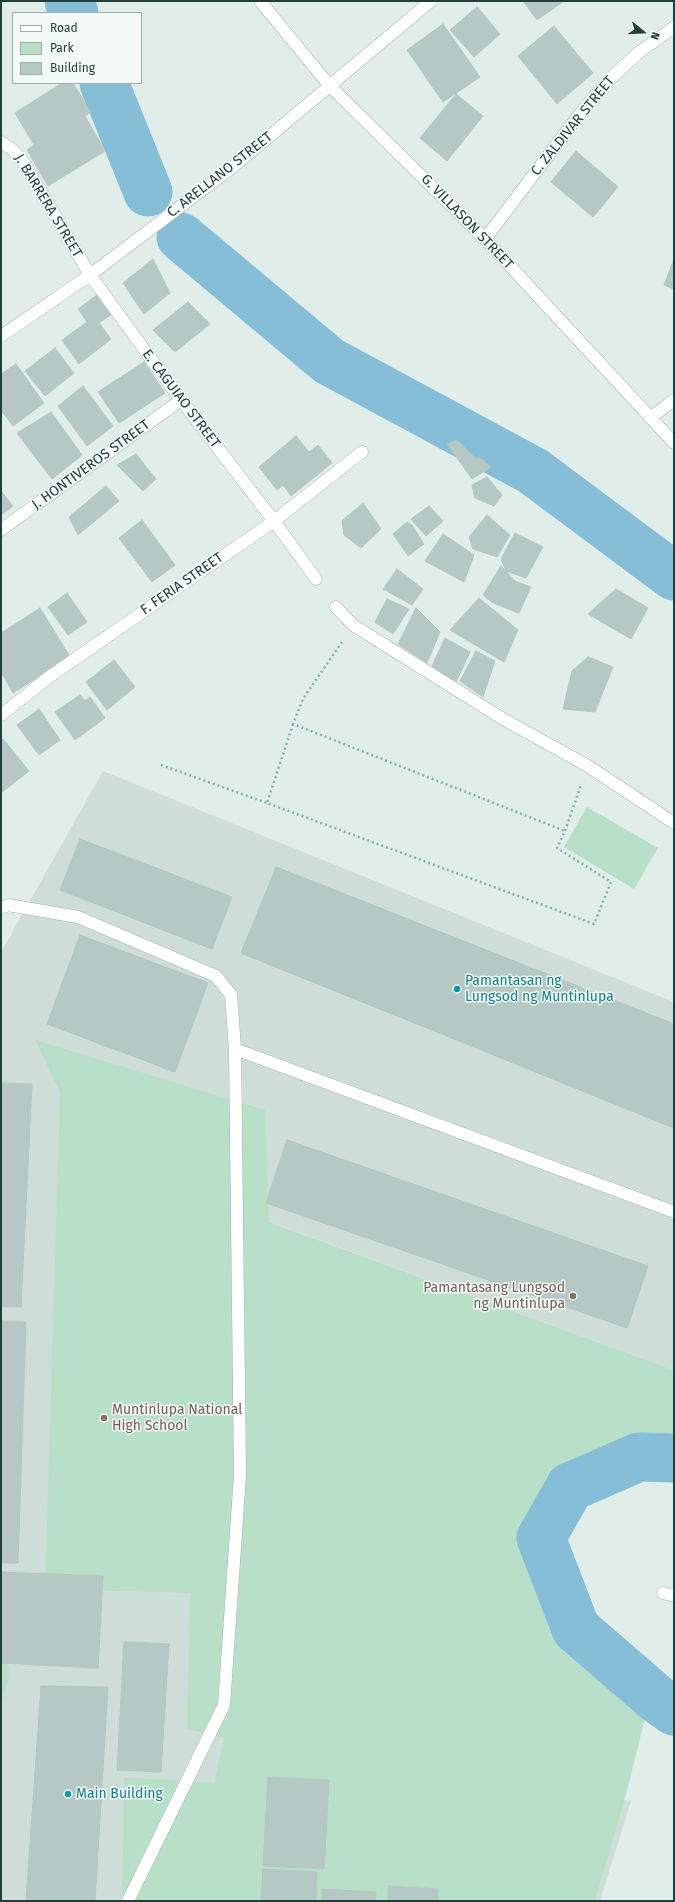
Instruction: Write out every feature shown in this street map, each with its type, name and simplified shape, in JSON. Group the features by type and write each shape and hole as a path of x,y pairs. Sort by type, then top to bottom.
{"street":[{"name":"G. VILLASON STREET","path":"260,1 329,85 485,239 674,443"},
{"name":"C. ARELLANO STREET","path":"1,336 90,275 234,166 431,1"},
{"name":"C. ZALDIVAR STREET","path":"485,239 582,111 608,80 638,53 674,26"},
{"name":"J. BARRERA STREET","path":"1,142 13,150 25,164 90,275"},
{"name":"E. CAGUIAO STREET","path":"90,275 181,400 316,578"},
{"name":"J. HONTIVEROS STREET","path":"1,530 181,400"},
{"path":"650,418 674,400"},
{"name":"F. FERIA STREET","path":"1,715 49,677 274,521 362,452"},
{"path":"336,607 353,625 503,719 588,766 674,823"},
{"path":"1,908 8,905 78,917 216,976 231,995 235,1049 240,1474 224,1705 128,1901"},
{"path":"235,1049 674,1212"}],"path":[{"path":"267,803 293,724 303,699 353,625"},
{"path":"293,724 566,831"},
{"path":"161,765 594,924 611,882 557,848 566,831 588,766"}],"shaded area":[{"path":"103,771 674,1002 674,1370 270,1222 233,1739 631,1801 600,1901 1,1901 1,952"}],"green space":[{"path":"587,807 658,848 634,889 564,847"},
{"path":"35,1040 265,1110 269,1222 674,1370 674,1429 667,1458 639,1457 570,1487 542,1538 576,1629 651,1694 626,1794 595,1901 122,1901 124,1777 214,1783 224,1738 187,1729 190,1593 45,1589 60,1092"},
{"path":"1,1618 5,1619 9,1678 2,1700"}],"building":[{"path":"523,1 564,1 537,20"},
{"path":"477,7 500,34 474,57 450,30"},
{"path":"443,24 480,77 443,102 407,50"},
{"path":"554,26 593,73 557,104 518,56"},
{"path":"60,84 74,84 91,112 85,116 105,151 48,186 27,150 34,145 15,113"},
{"path":"456,94 483,116 447,161 420,138"},
{"path":"576,151 618,187 593,217 551,182"},
{"path":"153,259 170,293 144,314 123,283"},
{"path":"674,259 674,289 664,285"},
{"path":"97,295 112,314 99,323 111,339 79,364 62,340 87,322 78,309"},
{"path":"188,302 210,324 175,352 153,330"},
{"path":"55,348 74,373 45,396 25,371"},
{"path":"144,362 165,393 119,423 98,392"},
{"path":"16,364 44,403 13,426 1,410 1,374"},
{"path":"83,386 113,426 87,446 58,406"},
{"path":"51,412 82,455 52,479 17,433"},
{"path":"296,436 309,452 318,445 332,463 291,496 283,485 277,490 259,467"},
{"path":"457,440 475,458 482,459 491,467 472,479 447,444"},
{"path":"136,454 156,479 143,491 117,465"},
{"path":"487,477 502,495 494,506 475,498 472,485"},
{"path":"106,486 119,501 78,535 69,517"},
{"path":"1,491 13,506 1,515"},
{"path":"363,503 381,529 361,548 344,535 342,521"},
{"path":"429,506 443,521 426,536 411,519"},
{"path":"487,515 510,535 497,557 473,549 469,537"},
{"path":"142,520 175,565 152,582 119,538"},
{"path":"407,522 412,525 424,544 408,556 393,534"},
{"path":"515,533 543,547 526,578 506,571 501,559"},
{"path":"443,534 474,555 464,582 425,561"},
{"path":"501,566 515,581 531,587 519,613 493,603 483,595"},
{"path":"397,569 423,589 412,605 383,589"},
{"path":"616,589 648,608 631,639 588,614"},
{"path":"67,593 87,622 68,635 48,607"},
{"path":"479,598 518,630 504,662 450,630"},
{"path":"387,599 409,609 393,634 375,622"},
{"path":"40,608 70,657 13,693 1,672 1,633"},
{"path":"416,608 440,632 427,663 398,644"},
{"path":"445,638 470,652 456,682 432,666"},
{"path":"476,651 495,661 483,697 460,681"},
{"path":"588,657 613,667 595,712 563,709 572,671"},
{"path":"114,660 135,687 107,710 86,682"},
{"path":"80,695 85,701 90,697 105,718 75,740 55,712"},
{"path":"39,709 60,740 39,755 17,725"},
{"path":"3,739 29,771 1,793 1,742"},
{"path":"80,839 232,897 212,949 60,890"},
{"name":"Pamantasan ng Lungsod ng Muntinlupa","path":"276,867 674,1024 674,1128 241,953"},
{"path":"80,935 208,983 175,1072 47,1024"},
{"path":"1,1083 32,1084 21,1307 1,1306"},
{"path":"287,1140 648,1266 627,1328 266,1203"},
{"path":"1,1321 26,1322 18,1563 1,1563"},
{"path":"1,1572 103,1576 98,1668 1,1663"},
{"path":"124,1642 169,1644 161,1772 117,1770"},
{"name":"Main Building","path":"41,1686 108,1687 95,1901 26,1901"},
{"path":"268,1777 329,1780 324,1869 263,1866"},
{"path":"263,1869 317,1872 316,1901 261,1901"},
{"path":"389,1886 438,1889 437,1901 388,1901"},
{"path":"322,1889 376,1892 375,1901 322,1901"}],"waterway":[{"path":"69,1 74,12"},
{"path":"104,84 148,192"},
{"path":"181,237 329,361 533,471 674,576"},
{"path":"674,1458 639,1457 570,1487 541,1538 576,1629 657,1699 674,1711"}],"place":[{"name":"Pamantasan ng Lungsod ng Muntinlupa","path":"457,989"},
{"name":"Pamantasang Lungsod ng Muntinlupa","path":"573,1296"},
{"name":"Muntinlupa National High School","path":"104,1418"},
{"name":"Main Building","path":"68,1794"}]}
